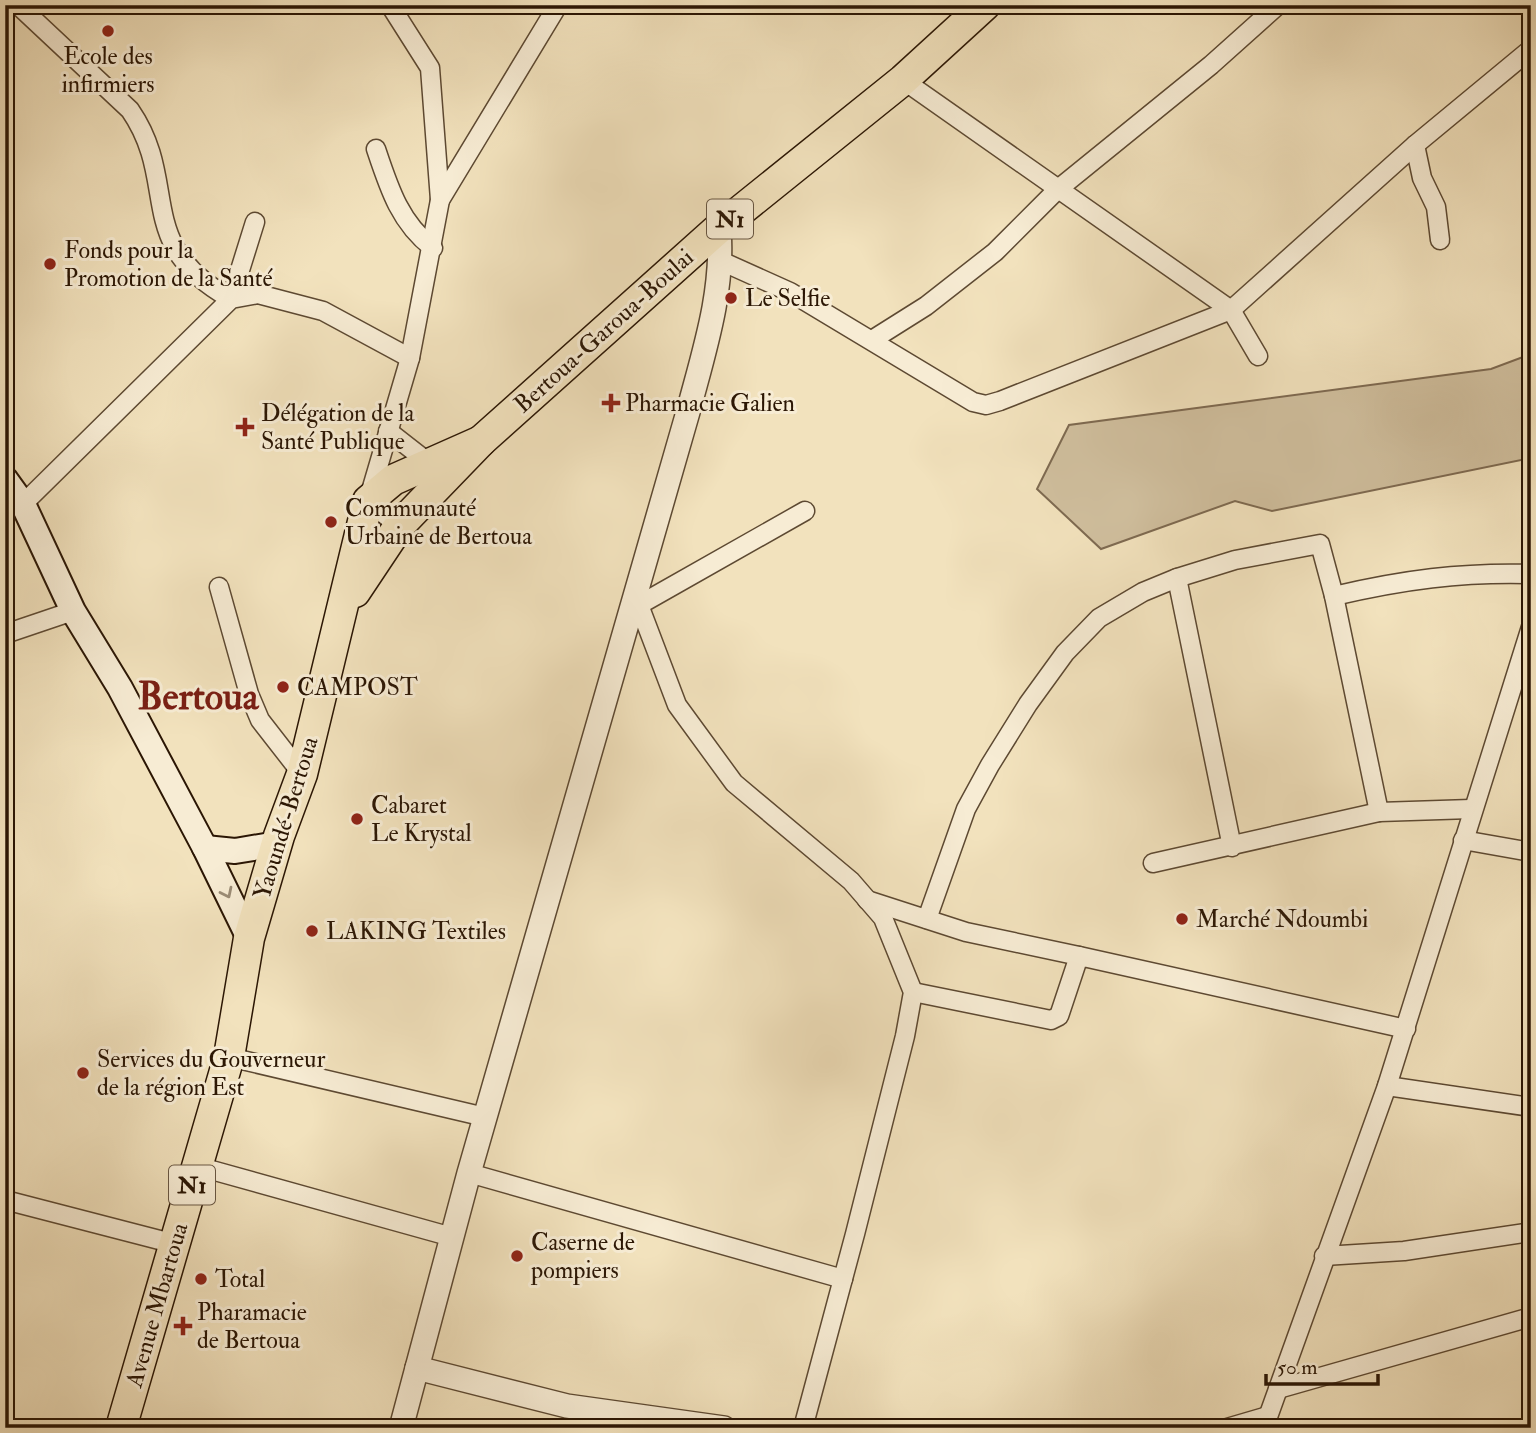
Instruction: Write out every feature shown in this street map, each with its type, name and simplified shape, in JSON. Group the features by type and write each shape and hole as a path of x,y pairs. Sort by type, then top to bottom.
{"highway":[{"name":"Bertoua-Garoua-Boulai","path":"399,526 433,473 447,459 481,441 719,228 903,80 985,5"},
{"name":"Bertoua-Garoua-Boulai","path":"368,501 393,481 433,473"},
{"name":"Yaoundé-Bertoua","path":"249,938 279,836 302,774 368,501"},
{"name":"Yaoundé-Bertoua","path":"341,615 399,526"},
{"name":"Avenue Mbartoua","path":"121,1428 229,1056 249,938"}],"main road":[{"path":"5,479 23,504 73,611 120,688 205,848 249,938"},
{"path":"205,848 236,852 257,850 277,844 279,836"}],"street":[{"path":"18,5 130,110 141,126 151,152 168,238 178,256 206,285 231,299 258,294 323,311 410,358"},
{"path":"390,5 430,68 440,200 410,358 368,501 399,526"},
{"path":"440,200 558,5"},
{"path":"872,340 926,306 995,252 1057,190 1211,65 1278,5"},
{"path":"721,261 790,292 973,402 986,405 1231,310 1415,145 1531,49"},
{"path":"903,80 1231,310 1258,356"},
{"path":"1415,145 1422,178 1436,207 1440,240"},
{"path":"376,149 391,195 413,233 433,248"},
{"path":"23,504 231,299 255,222"},
{"path":"401,1428 469,1173 635,606 715,309 721,261 719,228"},
{"path":"388,431 433,473"},
{"path":"635,606 805,511"},
{"path":"927,919 966,809 1028,704 1065,653 1099,618 1143,592 1235,560 1320,544 1334,596 1379,812"},
{"path":"1334,596 1396,582 1472,572 1531,574"},
{"path":"1177,578 1232,846"},
{"path":"219,587 249,694 260,720 302,774"},
{"path":"635,606 677,705 734,783 850,881 883,918 912,992 905,1036 803,1428"},
{"path":"5,634 73,611"},
{"path":"1227,1428 1266,1422 1387,1086 1441,922 1471,809 1523,678 1531,627"},
{"path":"1153,863 1379,812 1471,809"},
{"path":"1463,840 1531,852"},
{"path":"867,900 966,932 1406,1029"},
{"path":"912,992 1051,1020 1059,1016 1079,956"},
{"path":"229,1056 485,1116"},
{"path":"1387,1086 1531,1107"},
{"path":"197,1166 452,1237"},
{"path":"469,1173 843,1279"},
{"path":"5,1200 175,1244"},
{"path":"1324,1256 1404,1251 1531,1232"},
{"path":"1278,1389 1531,1317"},
{"path":"417,1368 567,1406 611,1420 724,1428"}],"shaded area":[{"path":"1531,354 1531,458 1272,511 1235,501 1101,549 1037,489 1069,425 1491,369"}],"place":[{"name":"Ecole des infirmiers","path":"108,31"},
{"name":"Fonds pour la Promotion de la Santé","path":"50,264"},
{"name":"Le Selfie","path":"731,298"},
{"name":"Pharmacie Galien","path":"611,403"},
{"name":"Délégation de la Santé Publique","path":"245,427"},
{"name":"Communauté Urbaine de Bertoua","path":"331,522"},
{"name":"CAMPOST","path":"283,687"},
{"name":"Cabaret Le Krystal","path":"357,819"},
{"name":"Marché Ndoumbi","path":"1182,919"},
{"name":"LAKING Textiles","path":"312,931"},
{"name":"Services du Gouverneur de la région Est","path":"83,1073"},
{"name":"Caserne de pompiers","path":"517,1256"},
{"name":"Total","path":"201,1279"},
{"name":"Pharamacie de Bertoua","path":"183,1326"}],"district":[{"name":"Bertoua","path":"198,697"}]}
